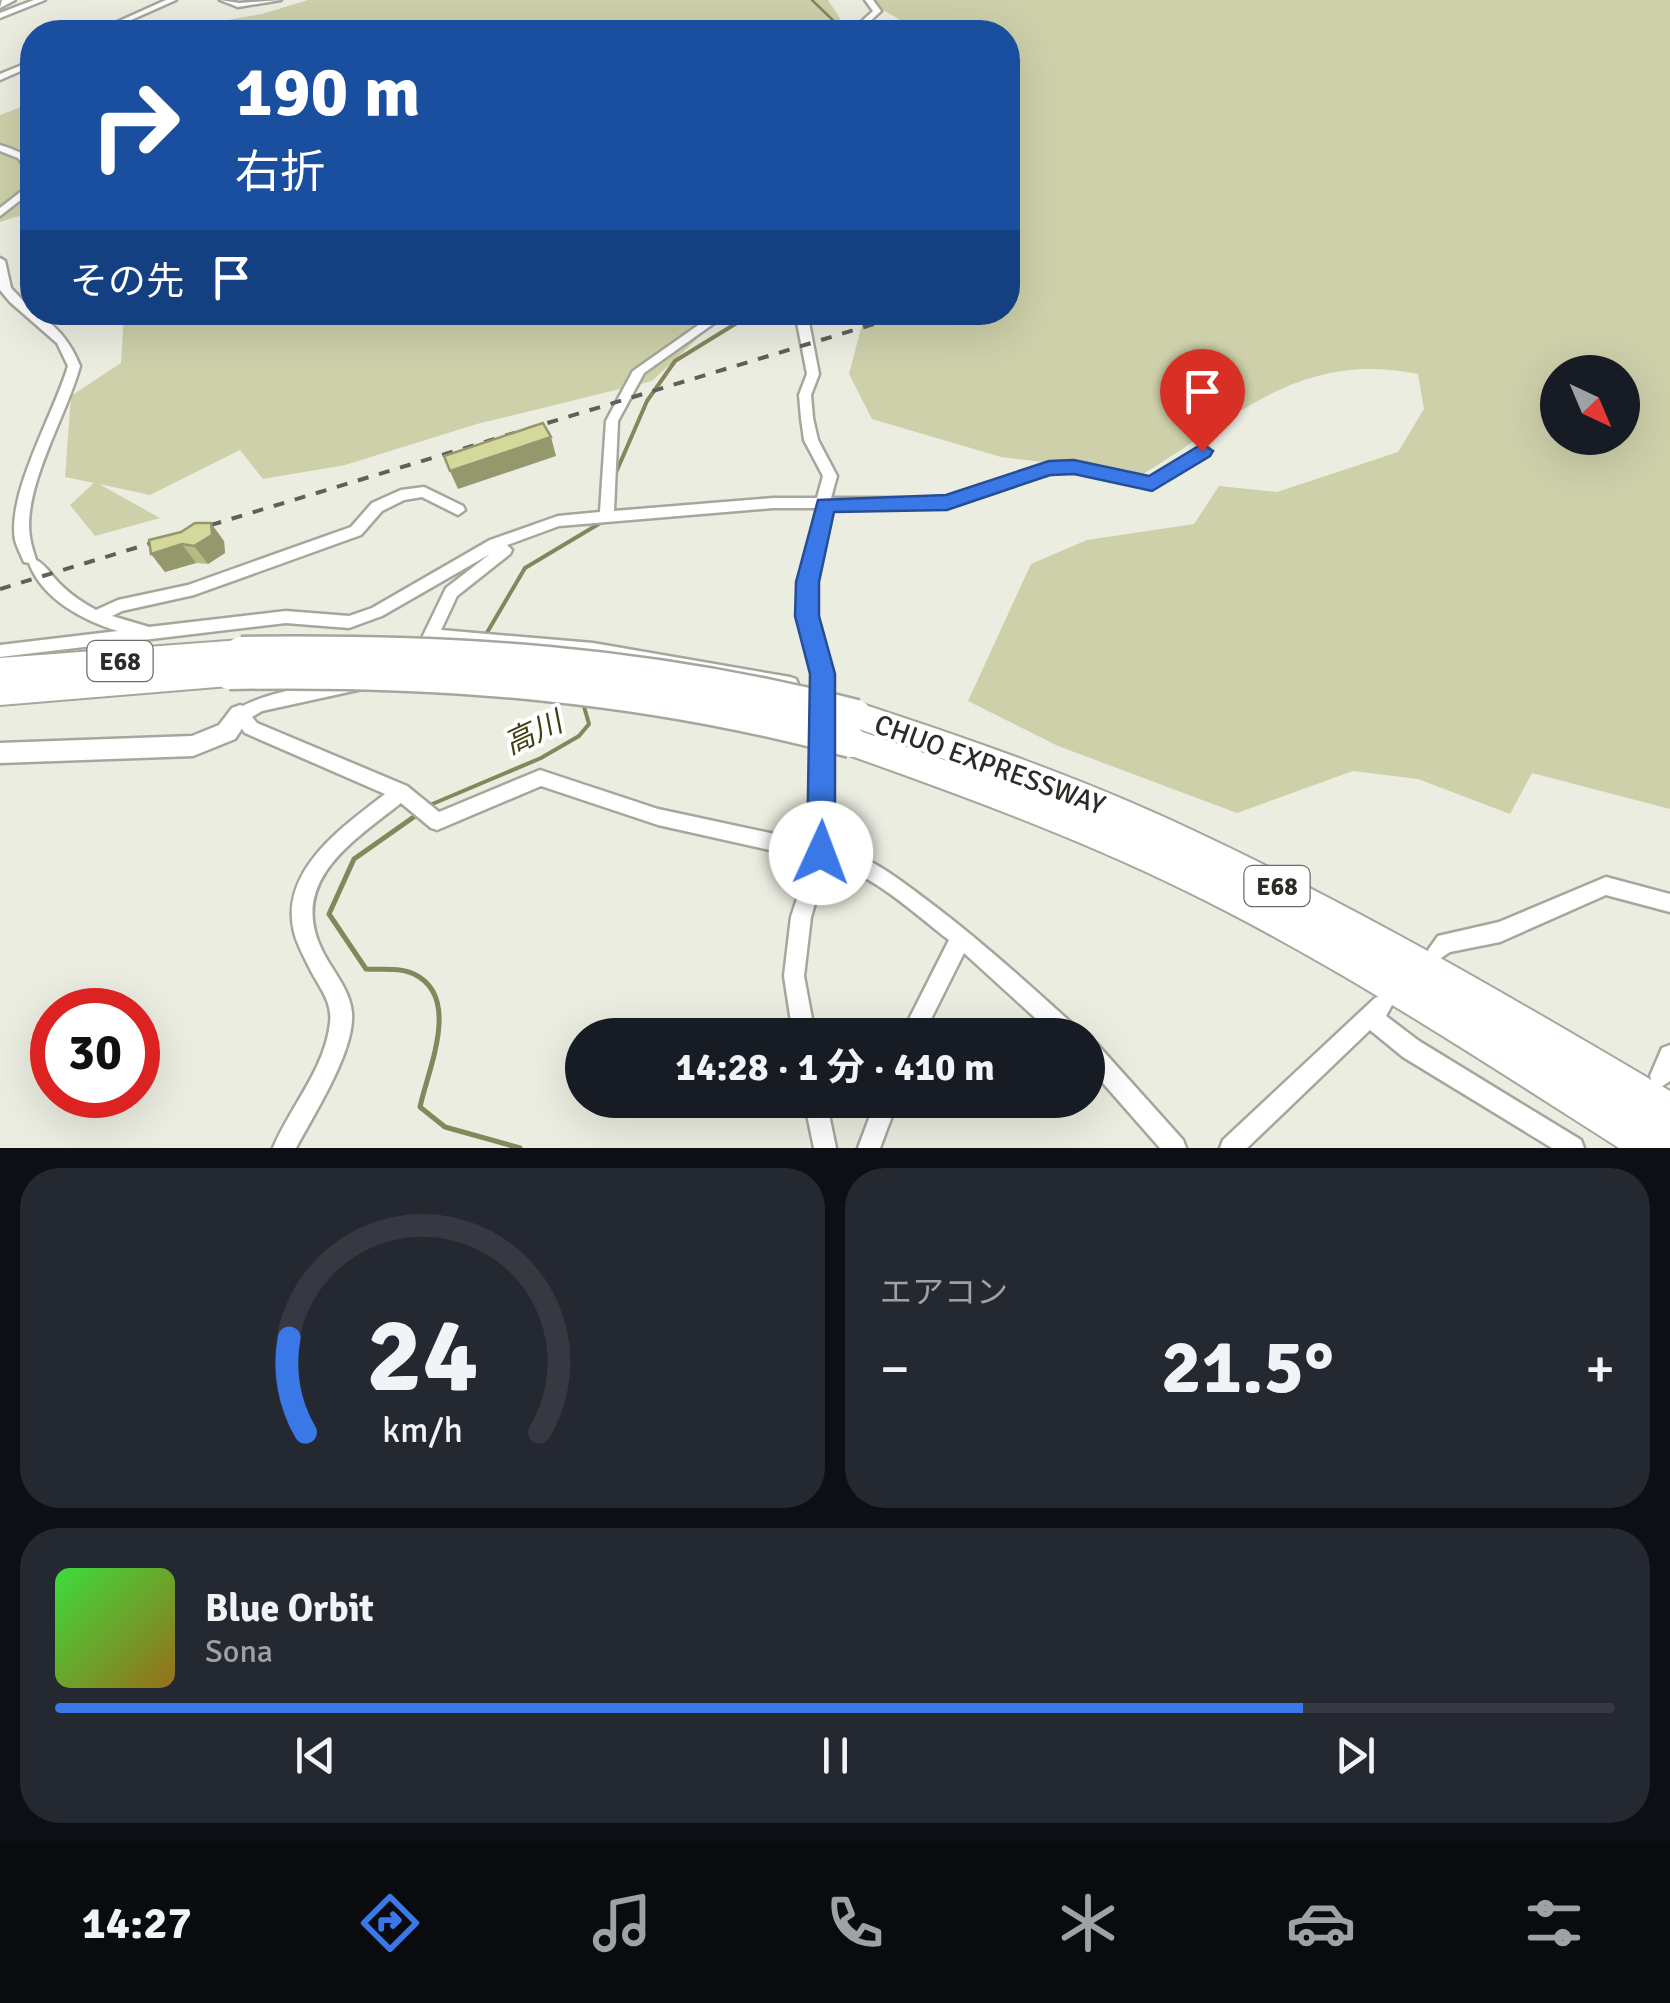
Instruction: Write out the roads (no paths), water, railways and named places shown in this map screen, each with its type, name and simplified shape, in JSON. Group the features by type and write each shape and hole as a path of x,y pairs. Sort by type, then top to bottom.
{"highway":[{"name":"CHUO EXPRESSWAY","path":"0,670 235,663 404,672 606,686 854,729 1077,792 1262,878 1344,920 1670,1114"},
{"name":"CHUO EXPRESSWAY","path":"0,692 235,663"},
{"name":"CHUO EXPRESSWAY","path":"854,729 1223,892 1328,948 1657,1148"}],"street":[{"path":"0,5 10,0"},
{"path":"0,16 41,0"},
{"path":"126,20 172,0"},
{"path":"224,0 238,4 278,0"},
{"path":"867,20 877,11 869,0"},
{"path":"0,212 20,196"},
{"path":"0,260 10,297 20,304"},
{"path":"48,325 74,366 22,499 20,540 32,561 70,605 95,618 157,632"},
{"path":"607,514 612,421 640,371 706,325"},
{"path":"801,1018 794,976 801,917 821,853 823,692 807,616 808,582 830,476 811,440 805,394 813,374 804,325"},
{"path":"0,651 286,617 349,622 364,618 495,544 558,521 607,514 947,502 1049,468 1074,467 1152,484 1202,451"},
{"path":"95,618 118,606 189,591 356,531 378,508 401,496 424,492 458,510"},
{"path":"240,715 260,705 368,682 416,658 432,636 451,592 466,576 558,521"},
{"path":"0,754 193,746 227,732 240,715 286,617"},
{"path":"432,636 676,660 823,692"},
{"path":"240,715 251,728 404,795 437,822 540,778 658,817 845,858 879,876 961,936 1051,1018"},
{"path":"284,1148 341,1024 334,987 304,938 298,916 300,894 337,846 404,795"},
{"path":"1438,950 1445,943 1500,932 1606,886 1670,903"},
{"path":"920,1018 961,936"},
{"path":"1232,1148 1376,1011 1411,1049 1574,1148"},
{"path":"1105,1069 1175,1148"},
{"path":"819,1118 825,1148"},
{"path":"869,1148 880,1118"}],"waterway":[{"name":"高川","path":"812,0 833,20"},
{"name":"高川","path":"614,477 647,401 675,361 734,325"},
{"name":"高川","path":"485,636 525,568 607,519"},
{"name":"高川","path":"430,805 541,758 579,736 589,724 583,703"},
{"name":"高川","path":"418,814 354,859 329,914 366,969 414,974 428,985 436,999 438,1035 420,1107 445,1127 520,1148"}],"railway":[{"path":"0,589 871,325"}]}
